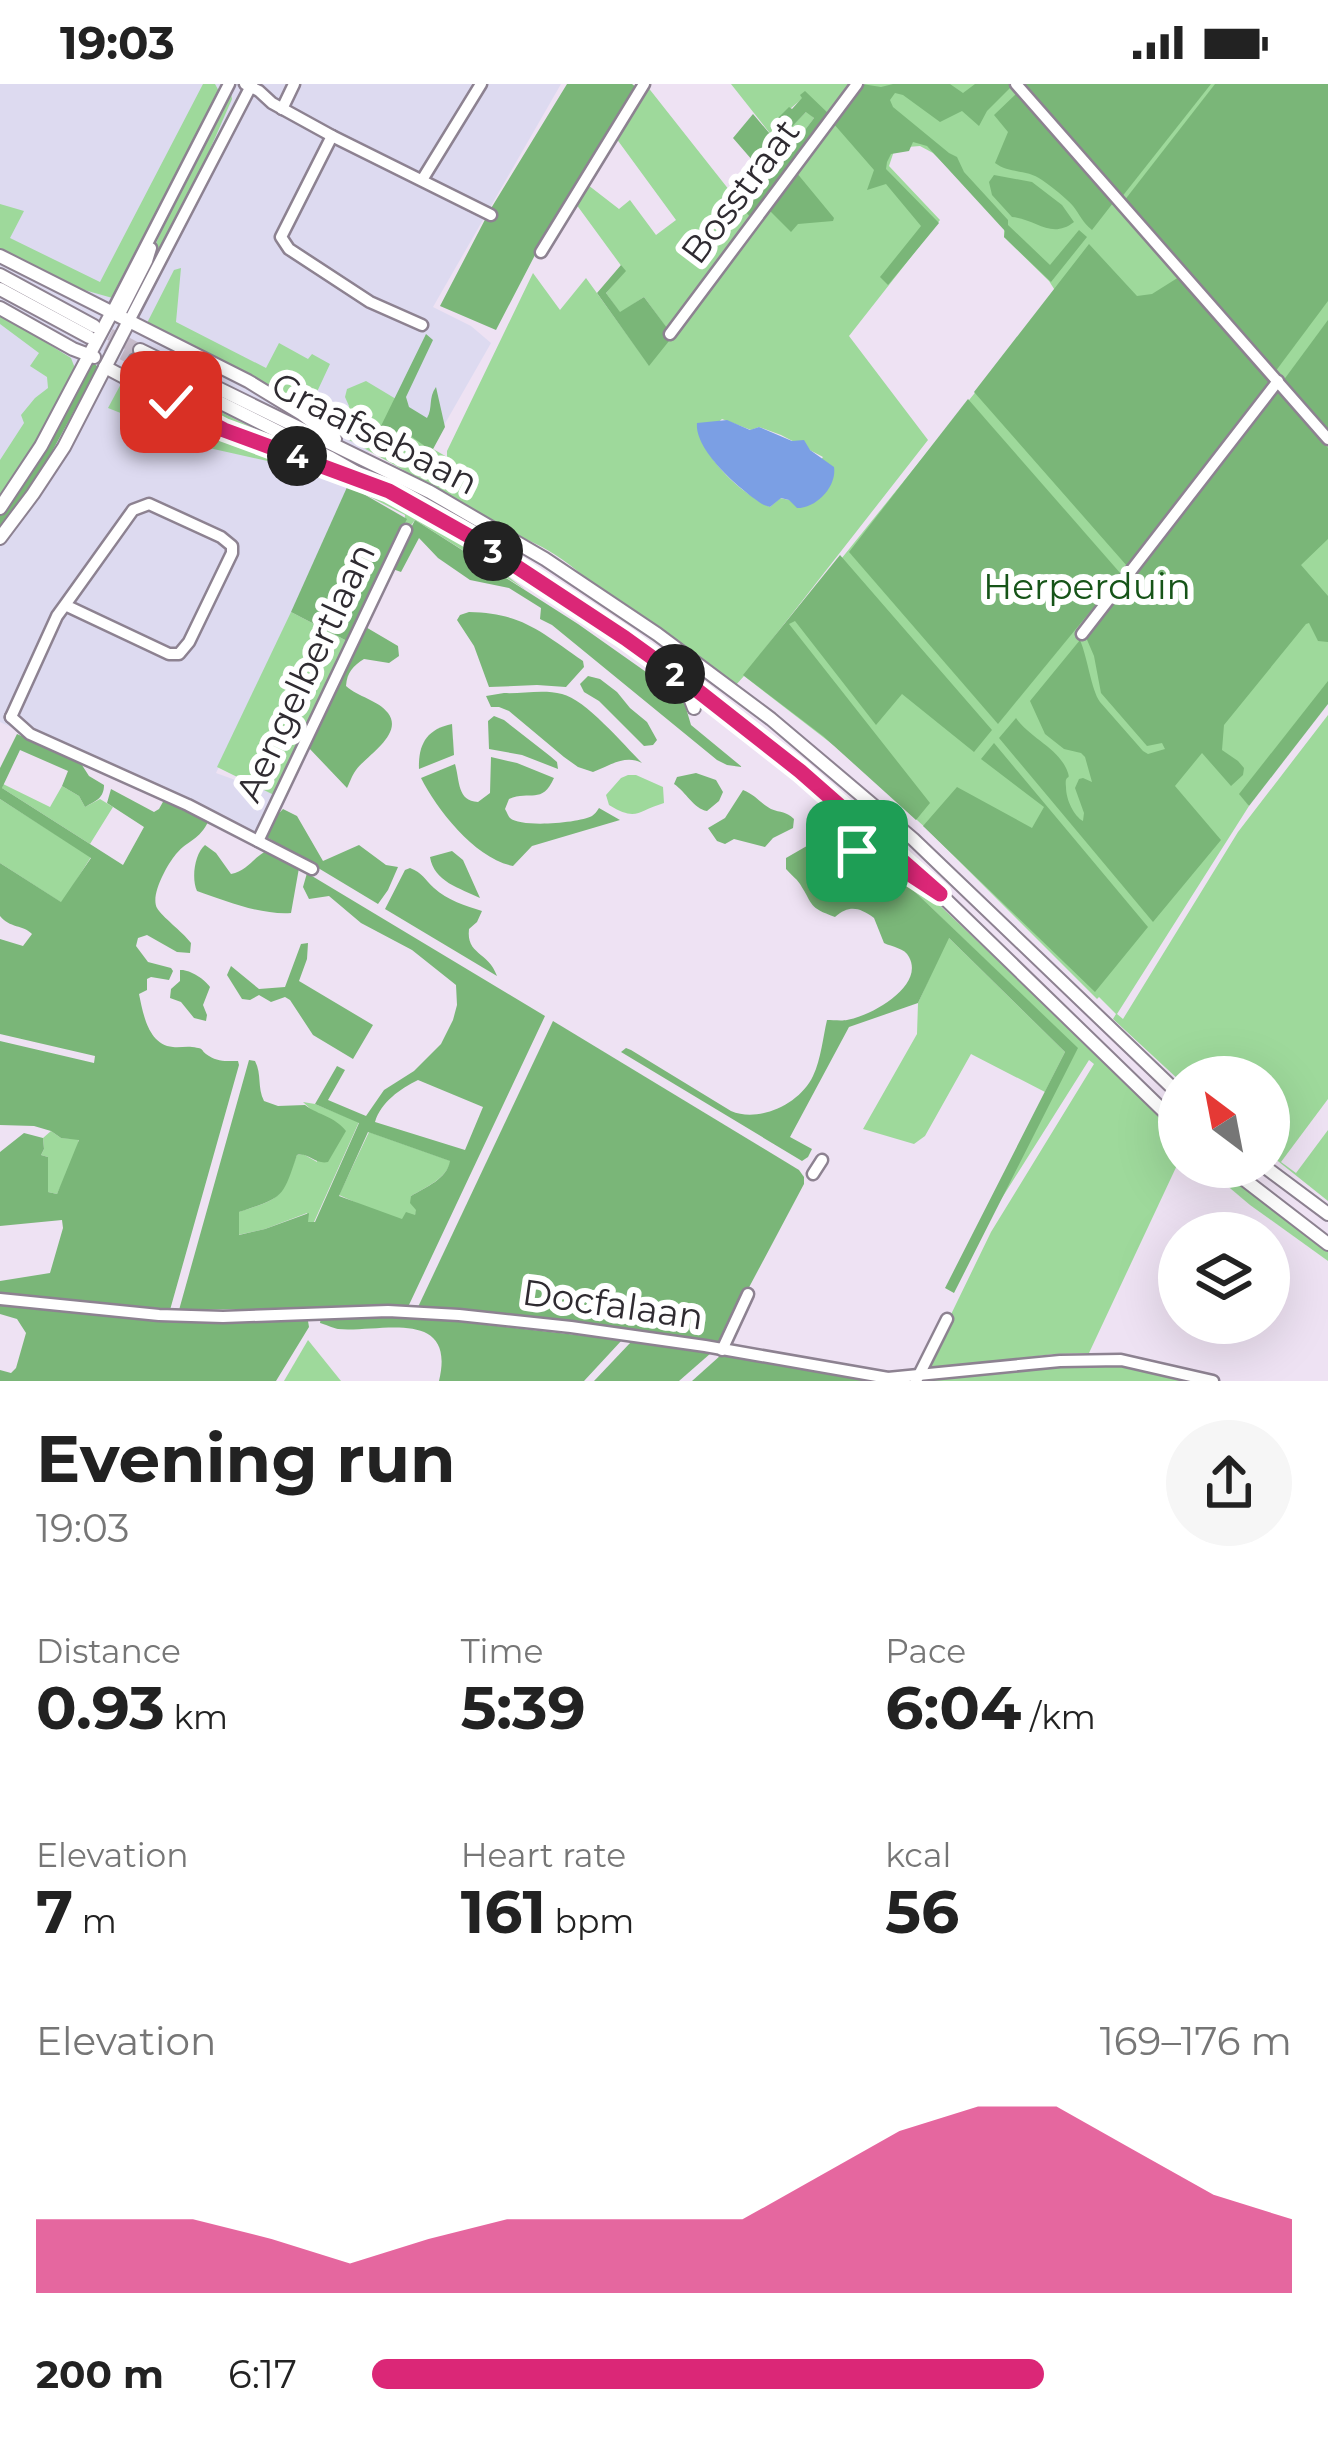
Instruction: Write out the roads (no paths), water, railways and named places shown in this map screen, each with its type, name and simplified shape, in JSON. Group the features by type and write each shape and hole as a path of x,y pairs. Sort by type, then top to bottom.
{"main road":[{"path":"0,256 248,381 302,414 349,451"},
{"path":"0,275 92,332 0,289"},
{"path":"0,308 224,430 389,491"},
{"path":"0,538 56,459 120,316"},
{"name":"Graafsebaan","path":"1158,1074 914,839 771,718 657,634 445,500 137,355 476,540 682,679 800,771 940,894 1158,1106"},
{"path":"0,508 101,360"},
{"path":"682,679 694,707"},
{"path":"848,845 897,866 940,894"},
{"path":"1290,1186 1328,1214"},
{"path":"1255,1188 1328,1244"}],"street":[{"path":"120,316 156,228 228,84 249,87 332,136 491,214"},
{"path":"277,106 294,84"},
{"path":"422,180 481,84"},
{"path":"541,252 644,84"},
{"name":"Bosstraat","path":"670,334 857,84"},
{"path":"1016,84 1328,439"},
{"path":"120,316 249,87"},
{"path":"332,136 281,237 289,249 370,302 422,325"},
{"path":"1082,634 1278,381"},
{"path":"6,718 65,605 133,510 149,504 160,508 232,546 189,642 179,654 65,605"},
{"name":"Aengelbertlaan","path":"258,841 406,530"},
{"name":"Aengelbertlaan","path":"6,718 30,734 171,797 312,869"},
{"path":"813,1174 822,1160"},
{"path":"722,1350 748,1294"},
{"name":"Docfalaan","path":"0,1299 223,1317 411,1311 571,1327 888,1378 1060,1360 1121,1360 1213,1381"},
{"path":"917,1378 947,1319"}],"water":[{"path":"727,420 792,441 804,440 834,467 829,488 804,507 781,498 770,507 754,499 721,469 698,434 697,423"}],"tunnel":[{"path":"94,326 140,350"},
{"path":"90,338 135,360"}],"park label":[{"name":"Herperduin","path":"1087,586"}]}
